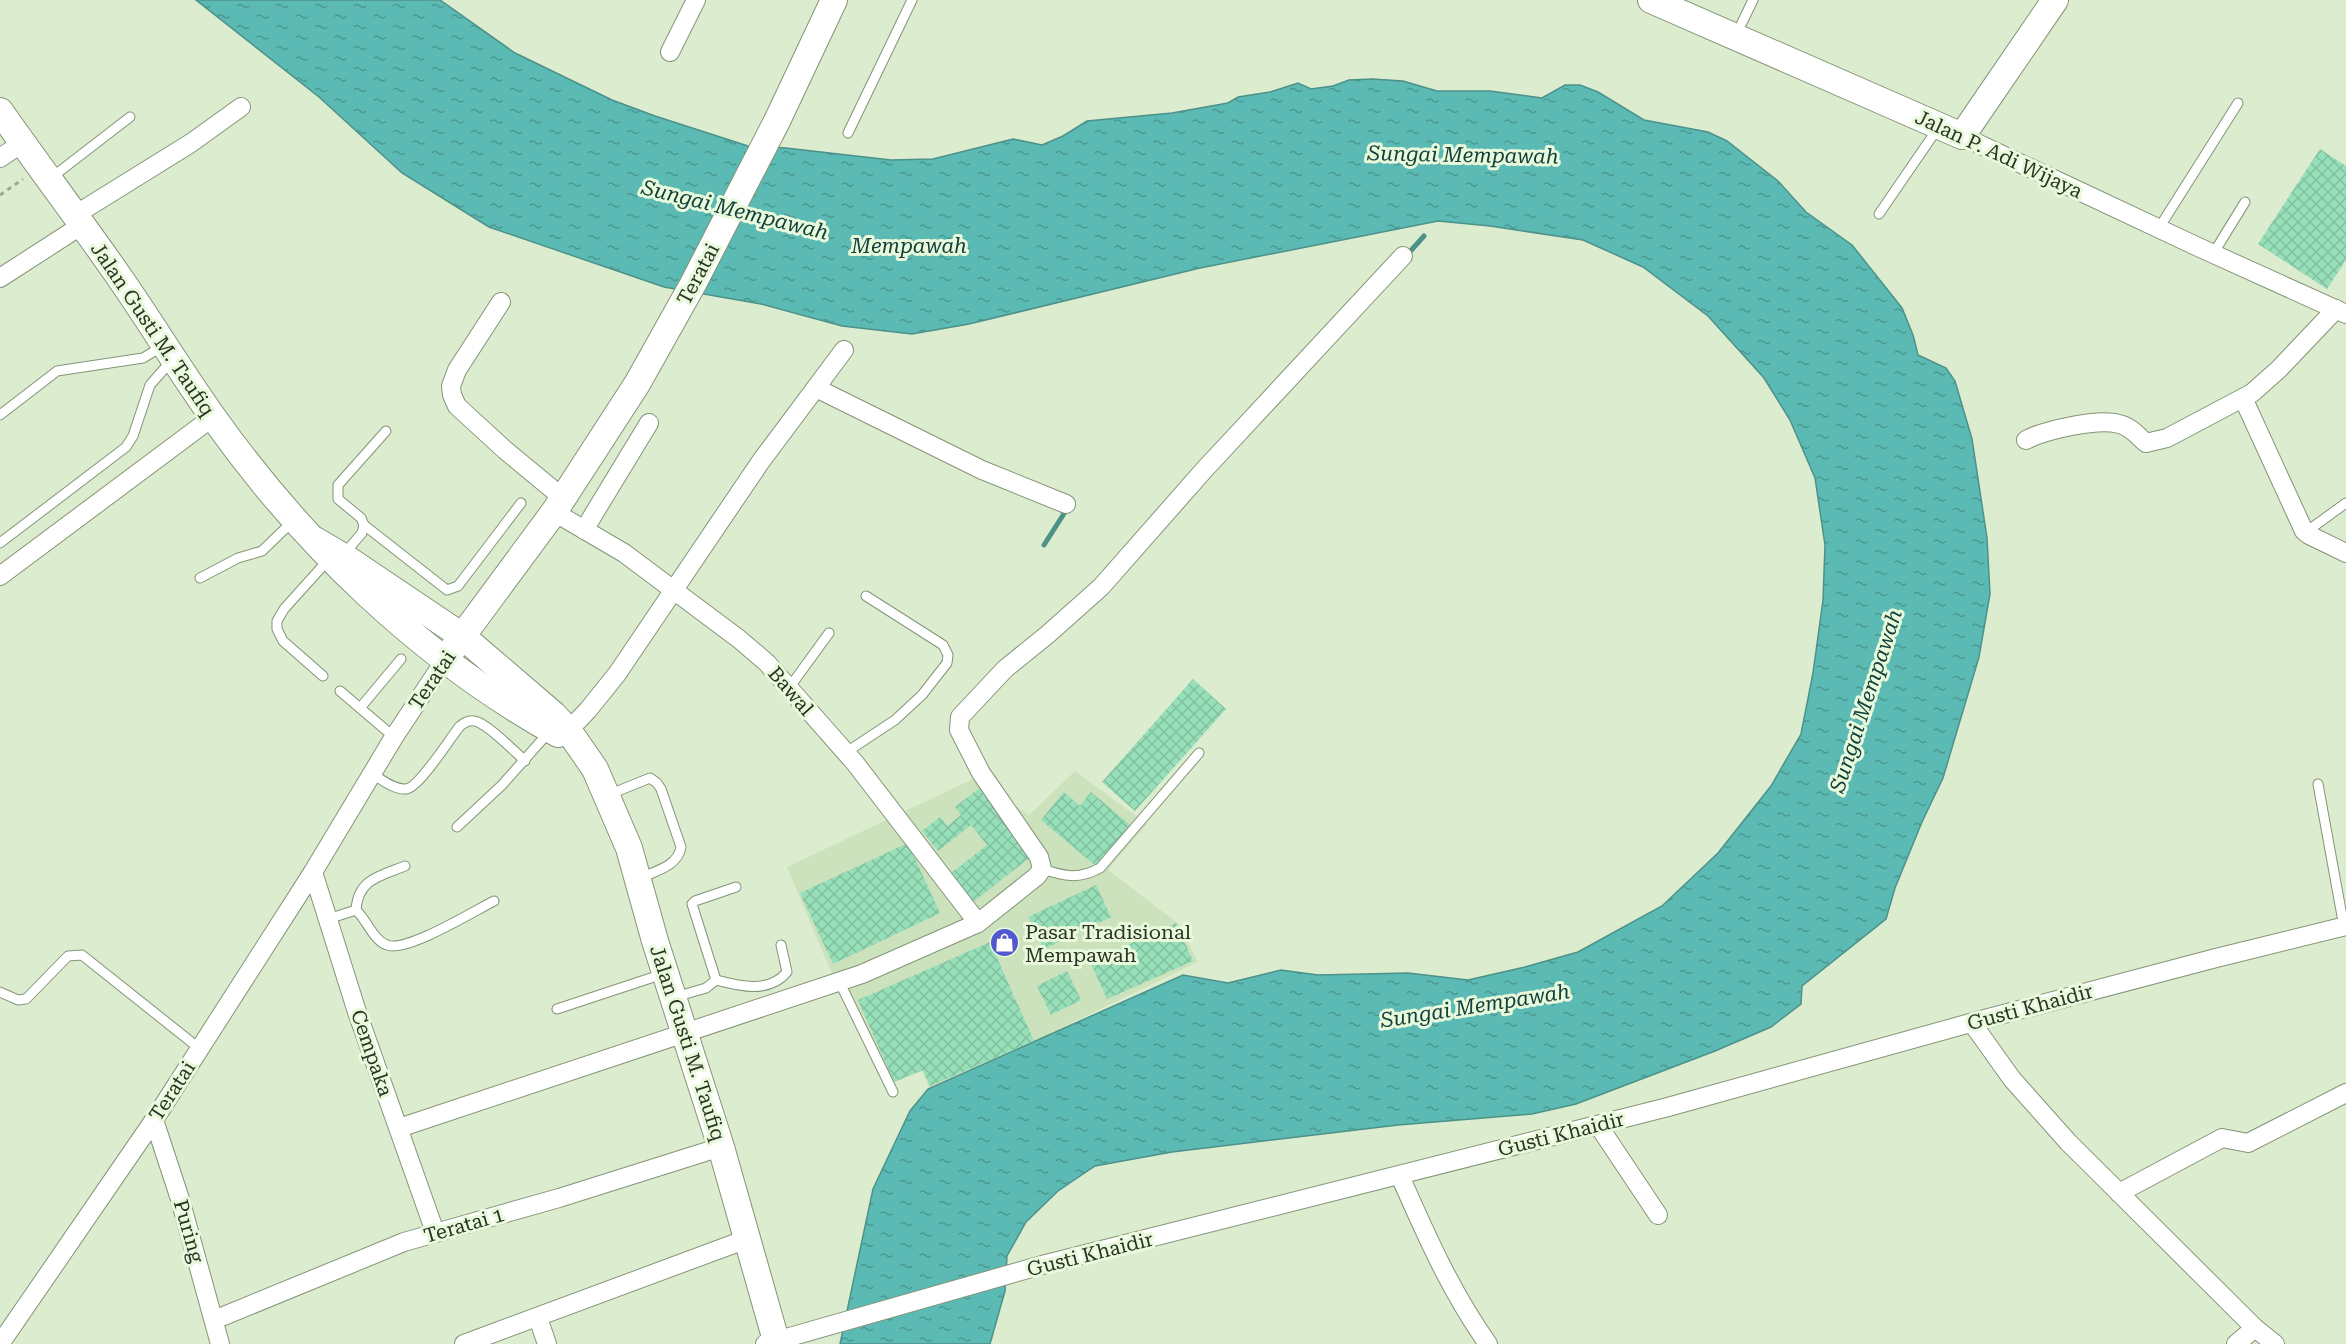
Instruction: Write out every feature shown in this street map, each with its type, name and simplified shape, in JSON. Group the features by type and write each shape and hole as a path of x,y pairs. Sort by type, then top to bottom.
{"main road":[{"name":"Teratai","path":"446,660 559,505 637,384 693,284 777,121 834,0"},
{"name":"Jalan P. Adi Wijaya","path":"1651,0 1951,131"},
{"path":"1951,131 2055,0"},
{"name":"Jalan Gusti M. Taufiq","path":"0,111 170,352 213,417 262,481 411,633 504,702 566,736"},
{"name":"Jalan Gusti M. Taufiq","path":"329,551 462,636 545,707 566,736 595,769 608,795 628,848 721,1147 773,1343"}],"street":[{"path":"670,52 696,0"},
{"path":"0,278 78,220 241,107"},
{"name":"Jalan P. Adi Wijaya","path":"1951,131 2213,254 2341,311"},
{"path":"0,158 22,143"},
{"path":"399,1128 862,974 978,923 1037,876 1042,868 1035,850 994,794 974,759 959,730 960,717 1005,669 1101,587 1204,470 1403,256"},
{"name":"Bawal","path":"501,302 457,370 451,386 457,406 505,450 584,530 624,553 739,639 767,663 910,833 978,923"},
{"path":"2026,440 2054,429 2106,423 2119,423 2146,443 2167,438 2252,393 2341,311"},
{"path":"566,736 616,674 761,461 844,350"},
{"path":"816,388 982,470 1066,504"},
{"path":"2243,398 2306,532 2346,553"},
{"path":"0,576 213,417"},
{"path":"584,530 649,423"},
{"name":"Teratai","path":"0,1344 154,1120 313,872 394,737 446,660"},
{"name":"Cempaka","path":"313,872 357,1012 435,1232"},
{"name":"Gusti Khaidir","path":"773,1343 1042,1265 1598,1125 1972,1023 2345,926"},
{"path":"1972,1023 2012,1079 2068,1142 2255,1328 2275,1344"},
{"path":"2120,1193 2222,1138 2248,1143 2346,1093"},
{"name":"Puring","path":"154,1120 180,1199 220,1344"},
{"path":"1598,1125 1658,1215"},
{"name":"Teratai 1","path":"214,1320 404,1242 559,1198 721,1147"},
{"path":"1400,1176 1446,1276 1469,1317 1488,1344"},
{"path":"464,1344 747,1239"},
{"path":"538,1318 547,1344"},
{"path":"2236,1344 2255,1328"}],"lane":[{"path":"848,133 912,0"},
{"path":"1735,37 1753,0"},
{"path":"2158,228 2238,103"},
{"path":"45,174 130,117"},
{"path":"1879,214 1951,131"},
{"path":"2213,254 2245,202"},
{"path":"0,415 57,372 170,352"},
{"path":"0,543 126,447 133,436 150,385 170,352"},
{"path":"386,431 338,485 339,499 361,518 364,525 447,590 458,586 521,503"},
{"path":"2306,532 2346,503"},
{"path":"200,578 238,558 262,551 296,518"},
{"path":"323,676 283,641 277,629 277,621 329,551 362,533 364,525"},
{"path":"845,753 895,720 922,695 947,663 948,655 944,645 866,596"},
{"path":"789,688 829,633"},
{"path":"360,708 401,659"},
{"path":"340,691 394,737"},
{"path":"372,774 395,787 406,789 418,783 460,726 469,721 477,721 485,726 525,761"},
{"path":"457,827 525,761 566,736"},
{"path":"1042,868 1068,877 1082,876 1100,868 1200,753"},
{"path":"608,795 650,778 657,783 681,847 679,856 674,862 637,879"},
{"path":"2318,784 2345,926"},
{"path":"356,910 359,893 366,883 405,866"},
{"path":"716,980 692,904 736,887"},
{"path":"356,910 380,940 386,945 397,947 414,942 494,901"},
{"path":"328,919 356,910"},
{"path":"673,998 706,988 716,980 753,987 775,981 787,972 781,945"},
{"path":"0,992 18,1000 26,999 68,956 82,955 200,1049"},
{"path":"557,1009 665,973"},
{"path":"839,981 893,1092"}],"path":[{"path":"0,195 45,174"}],"shaded area":[{"name":"Pasar Tradisional Mempawah","path":"1075,771 1147,824 1108,870 1179,924 1198,962 1034,1041 929,1088 922,1071 893,1083 829,967 787,867 975,778 1029,815"}],"water":[{"name":"Mempawah","path":"196,0 440,0 515,53 612,100 655,116 748,146 891,160 933,159 1013,139 1042,145 1063,136 1087,121 1172,113 1228,103 1238,97 1270,92 1298,83 1311,89 1333,86 1349,80 1372,79 1403,81 1437,91 1490,91 1542,98 1565,85 1580,85 1598,92 1644,120 1708,132 1727,141 1778,181 1806,212 1852,245 1902,308 1918,355 1946,368 1955,381 1972,439 1987,538 1990,594 1979,657 1943,778 1895,888 1886,919 1802,986 1801,1004 1771,1027 1576,1104 1532,1114 1398,1125 1172,1152 1095,1166 1058,1191 1026,1222 1007,1256 1005,1291 990,1344 840,1344 873,1189 910,1111 928,1089 1183,975 1228,983 1281,970 1318,975 1408,973 1468,980 1578,952 1662,906 1718,853 1771,786 1801,734 1813,673 1823,600 1825,545 1815,478 1790,420 1764,378 1708,316 1643,267 1583,240 1490,226 1438,221 1200,268 969,324 912,334 842,326 761,304 664,287 489,227 402,173 319,97"}],"building":[{"path":"2320,149 2346,166 2346,260 2327,289 2258,244"},
{"path":"1193,679 1226,709 1135,811 1102,782"},
{"path":"981,787 1033,855 972,903 950,874 987,845 971,825 938,851 922,831 940,817 947,826 961,815 955,807"},
{"path":"1064,792 1080,806 1091,792 1130,825 1096,866 1041,820"},
{"path":"908,843 940,913 833,964 800,893"},
{"path":"1096,885 1111,917 1044,949 1028,917"},
{"path":"1176,923 1193,961 1107,999 1090,962"},
{"path":"990,942 1034,1041 930,1086 923,1070 894,1082 858,1000"},
{"path":"1067,971 1081,1000 1051,1015 1037,986"}],"waterway":[{"path":"1407,255 1424,236"},
{"path":"1044,545 1065,512 1061,510"}],"place":[{"name":"Pasar Tradisional Mempawah","path":"1004,943"}],"water label":[{"name":"Sungai Mempawah","path":"1463,155"},
{"name":"Sungai Mempawah","path":"735,210"},
{"name":"Sungai Mempawah","path":"1866,701"},
{"name":"Sungai Mempawah","path":"1475,1006"}]}
